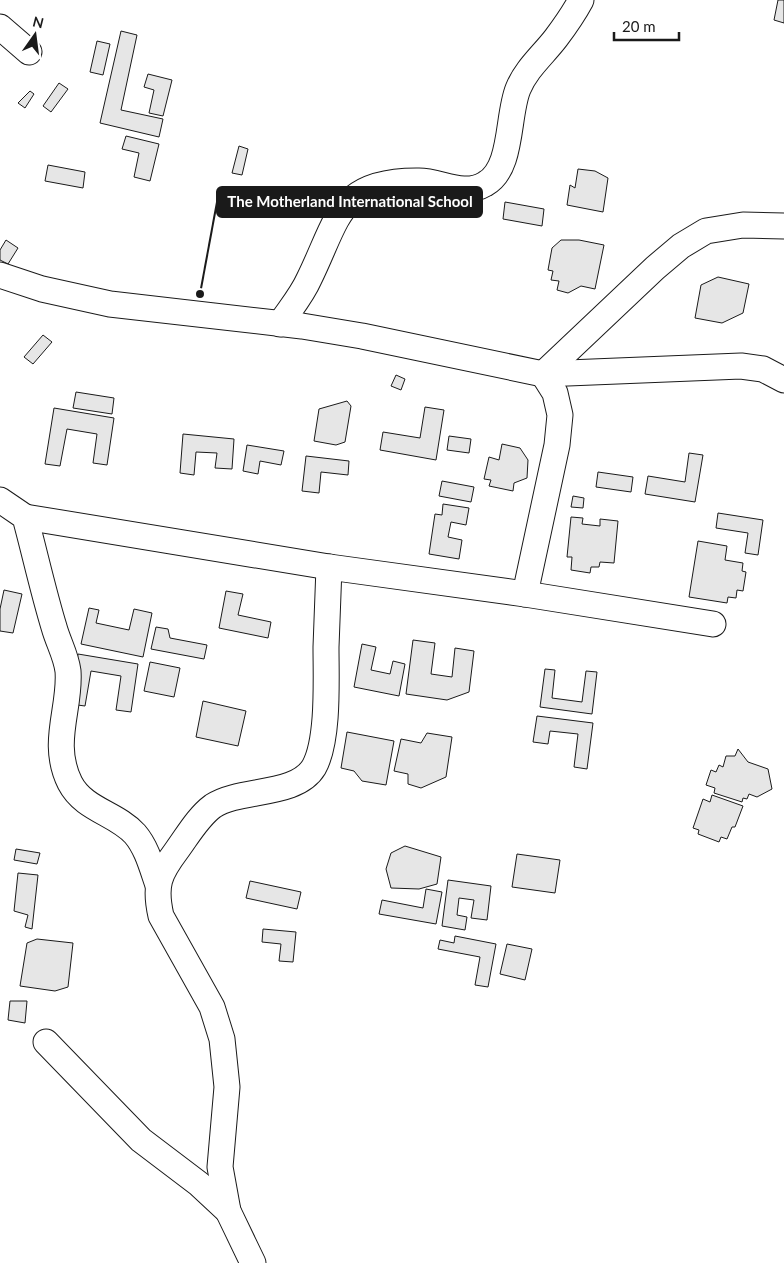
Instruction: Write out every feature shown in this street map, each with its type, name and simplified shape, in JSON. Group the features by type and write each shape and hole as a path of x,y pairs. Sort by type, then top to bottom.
{"street":[{"path":"280,324 308,282 342,210 354,197 370,186 391,182 422,181 465,189 485,184 494,176 501,166 505,154 515,98 525,74 556,38 581,0"},
{"path":"0,27 29,52"},
{"path":"543,374 655,268 681,246 706,231 743,225 784,226"},
{"path":"0,275 42,288 110,304 280,324 362,336 543,374 741,366 763,369 784,380"},
{"path":"525,594 557,445 560,415 555,393 543,374"},
{"path":"0,500 25,517 329,567 525,594 713,624"},
{"path":"25,517 68,671 61,731 62,755 70,783 100,813 120,822 134,833 143,846 158,886"},
{"path":"254,1263 228,1211 220,1167 227,1087 222,1039 212,1007 202,986 161,916 158,886 162,872 199,819 214,805 287,786 306,777 314,766 324,721 329,567"},
{"path":"46,1042 141,1140 199,1184 228,1211"}],"building":[{"path":"778,0 784,0 784,23 774,20"},
{"path":"121,31 137,35 121,110 163,119 159,137 100,123"},
{"path":"97,41 110,44 103,75 90,72"},
{"path":"148,74 172,80 163,116 149,113 154,90 144,87"},
{"path":"59,83 68,89 51,112 43,106"},
{"path":"30,91 34,94 25,108 18,103"},
{"path":"126,136 159,144 150,181 134,177 139,153 122,149"},
{"path":"239,146 248,149 242,175 232,173"},
{"path":"48,165 85,172 83,188 45,181"},
{"path":"578,169 595,171 608,178 603,212 567,205 570,185 575,188"},
{"path":"505,202 544,209 542,226 503,219"},
{"path":"6,240 18,248 8,264 0,260 0,250"},
{"path":"561,240 579,240 604,245 595,289 581,286 568,293 557,290 559,281 551,280 553,271 548,270 552,248"},
{"path":"718,277 749,284 743,313 722,323 695,318 701,285"},
{"path":"43,335 52,342 33,364 24,357"},
{"path":"396,375 405,379 401,390 391,386"},
{"path":"76,392 114,398 112,414 73,408"},
{"path":"347,401 351,406 345,442 336,445 314,441 319,409"},
{"path":"425,407 444,410 436,460 380,450 383,432 420,438"},
{"path":"54,408 114,418 107,465 93,463 97,434 67,429 60,466 45,464"},
{"path":"183,434 234,439 232,469 215,468 217,453 196,452 194,475 180,473"},
{"path":"449,436 471,439 469,453 447,450"},
{"path":"502,444 520,448 528,460 527,478 514,483 513,491 489,486 491,480 484,479 489,457 499,460"},
{"path":"247,445 284,451 281,465 260,461 258,474 243,471"},
{"path":"689,453 703,455 695,502 645,494 648,476 685,482"},
{"path":"306,456 349,461 348,475 321,472 319,493 302,491"},
{"path":"598,472 633,477 631,492 596,487"},
{"path":"442,481 474,487 471,502 439,496"},
{"path":"573,496 584,498 583,508 571,507"},
{"path":"443,504 469,508 466,525 451,522 448,537 462,540 459,559 429,554 435,514 442,515"},
{"path":"718,513 763,520 758,555 745,553 748,533 716,528"},
{"path":"571,517 583,518 582,524 600,526 600,519 618,521 614,563 600,562 599,567 591,567 590,573 571,570 572,557 567,557"},
{"path":"698,541 727,546 725,560 743,563 742,571 746,572 743,591 737,590 736,598 728,597 727,603 689,597"},
{"path":"4,590 22,594 13,633 0,631 0,609"},
{"path":"226,591 243,594 238,615 271,622 268,638 219,628"},
{"path":"89,608 99,610 96,623 129,630 134,609 152,613 143,657 81,644"},
{"path":"156,627 168,629 170,638 207,645 204,659 151,649"},
{"path":"413,640 435,643 431,674 452,677 455,648 474,651 469,692 447,700 406,694"},
{"path":"362,644 376,647 371,670 390,674 393,661 405,664 399,696 354,687"},
{"path":"78,654 138,664 131,712 116,710 121,676 91,671 85,706 70,704"},
{"path":"150,662 180,668 174,697 144,691"},
{"path":"545,669 555,670 552,698 582,702 586,671 597,672 592,714 540,707"},
{"path":"203,701 246,711 238,746 196,737"},
{"path":"537,716 593,723 587,769 574,767 578,734 550,731 548,744 533,742"},
{"path":"347,732 394,741 386,785 362,781 354,771 341,768"},
{"path":"427,733 452,737 446,777 421,788 408,784 408,774 394,771 401,739 421,743"},
{"path":"738,749 748,762 768,769 772,789 757,797 749,794 747,799 743,798 742,802 714,793 715,788 706,785 711,770 716,772 719,765 723,767 726,756 735,756"},
{"path":"712,795 743,806 735,827 732,827 727,839 721,837 719,842 698,834 699,830 693,828 703,799 710,802"},
{"path":"405,846 441,857 437,884 419,889 391,888 386,869 391,853"},
{"path":"16,849 40,853 37,864 14,860"},
{"path":"517,854 560,860 555,893 512,887"},
{"path":"18,873 38,875 32,929 25,927 28,915 14,911"},
{"path":"448,880 491,886 487,920 471,918 474,900 459,898 457,915 467,917 465,930 442,926"},
{"path":"250,881 301,892 297,909 246,898"},
{"path":"426,889 442,892 436,924 379,914 382,900 423,908"},
{"path":"263,929 296,932 293,962 279,961 281,944 262,942"},
{"path":"455,936 496,944 488,987 475,985 480,957 438,949 440,940 454,943"},
{"path":"37,939 73,943 68,987 55,991 20,986 27,943"},
{"path":"507,944 532,949 525,980 500,974"},
{"path":"10,1001 27,1001 25,1023 8,1020"}],"place":[{"name":"The Motherland International School","path":"200,294"}]}
